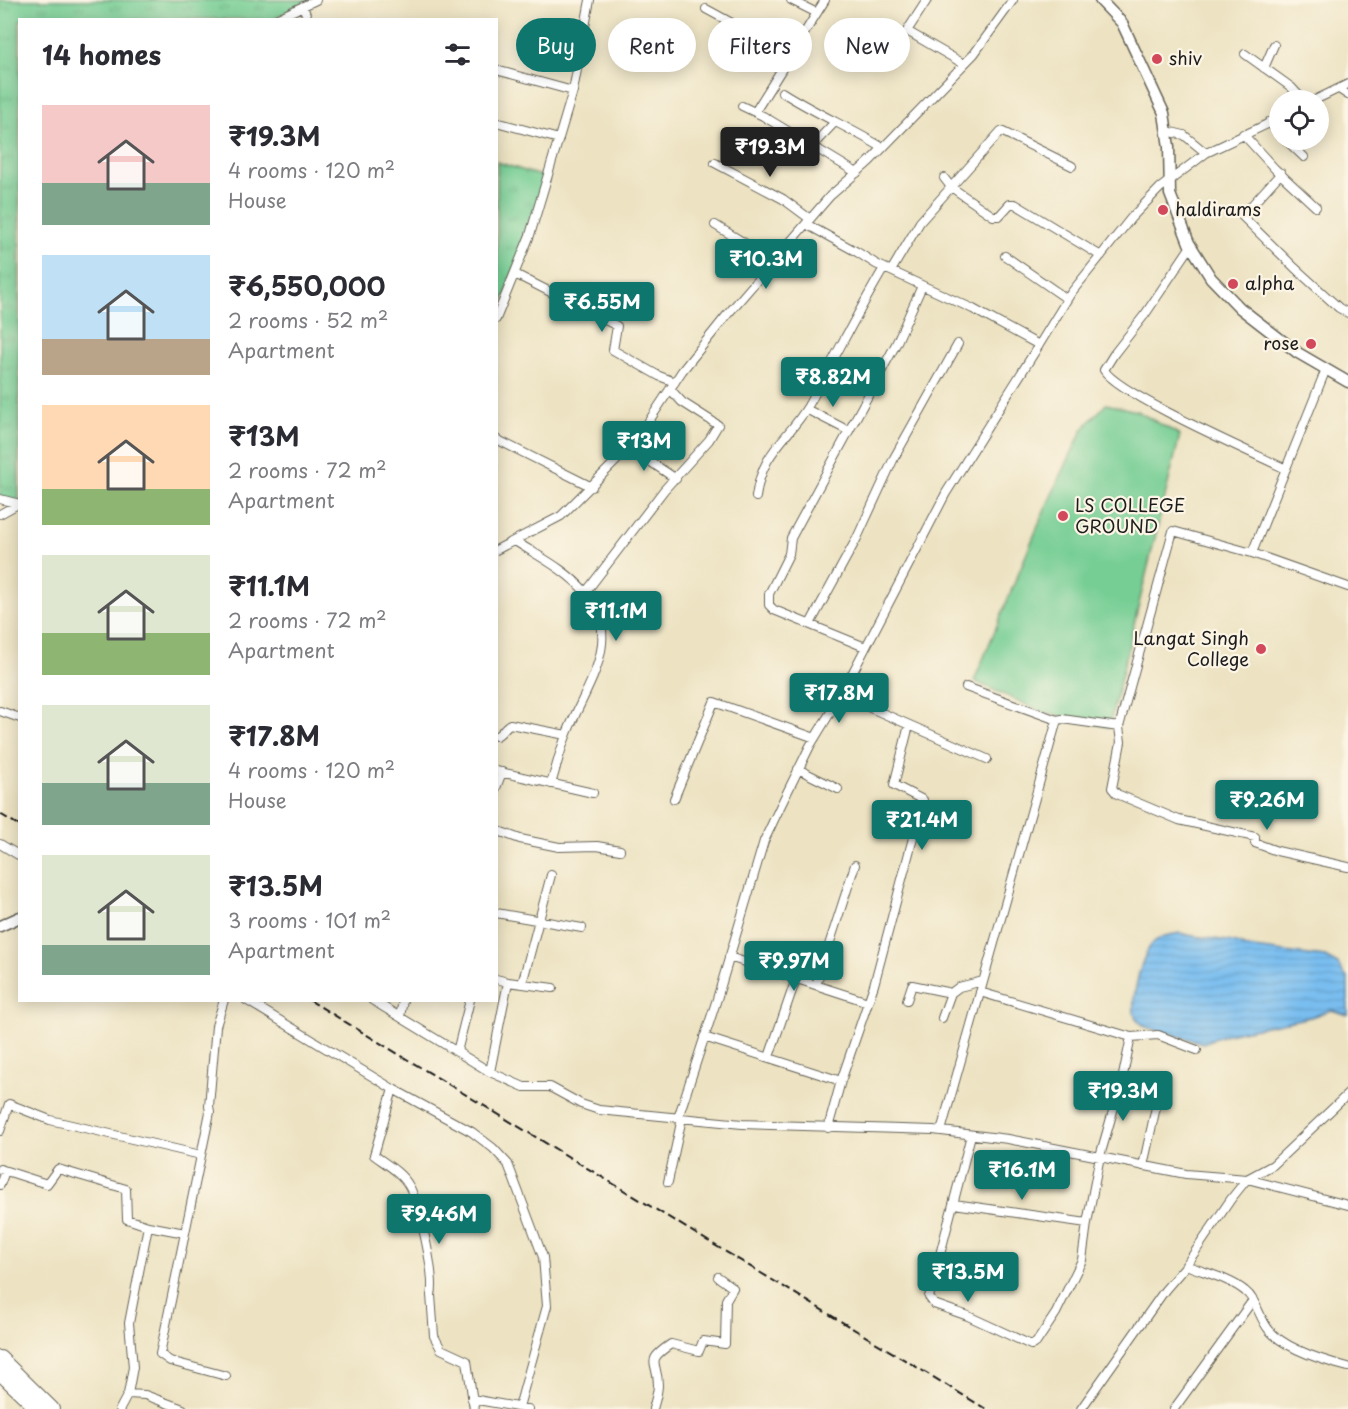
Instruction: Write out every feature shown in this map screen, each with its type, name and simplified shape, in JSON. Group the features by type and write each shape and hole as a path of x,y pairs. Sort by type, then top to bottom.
{"highway":[{"path":"0,1358 52,1409"},
{"path":"0,1372 38,1409"}],"main road":[{"path":"1100,0 1122,22 1164,112 1170,194 1191,246 1211,278 1240,308 1298,353 1348,382"},
{"path":"0,926 18,917"}],"street":[{"path":"278,18 316,0"},
{"path":"498,314 530,234 559,139 573,91 590,0"},
{"path":"791,0 817,14"},
{"path":"812,22 825,0"},
{"path":"927,0 907,31 964,64"},
{"path":"498,549 561,516 632,445 672,385 727,315 830,196 883,148 964,64 1013,0"},
{"path":"303,6 307,18"},
{"path":"706,9 723,18"},
{"path":"1264,68 1274,45"},
{"path":"1245,54 1294,90"},
{"path":"498,71 573,91"},
{"path":"755,112 780,72"},
{"path":"1329,93 1348,84"},
{"path":"1339,88 1348,95"},
{"path":"782,92 883,148"},
{"path":"742,106 813,145 857,173"},
{"path":"813,145 835,122"},
{"path":"668,1182 680,1118 764,841 798,770 841,695 946,493 1067,299 1136,213 1170,178 1206,153 1269,122"},
{"path":"498,123 559,139"},
{"path":"756,497 758,480 765,463 806,408 856,314 915,229 1001,131 1072,166"},
{"path":"1167,131 1184,135 1206,153"},
{"path":"1244,134 1316,207"},
{"path":"1297,150 1304,157"},
{"path":"715,163 783,200 808,222 888,269 973,309 1039,345"},
{"path":"1281,173 1242,216 1295,268 1339,308 1348,313"},
{"path":"944,178 951,187 993,216 999,216 1010,204 1015,204 1101,256"},
{"path":"715,225 774,261"},
{"path":"1191,246 1146,314 1104,370 1107,375 1139,396 1286,469"},
{"path":"1005,256 1067,299"},
{"path":"515,274 617,326 613,350 672,385 682,402 718,425 709,440 636,524 586,592"},
{"path":"865,647 774,610 769,605 769,594 789,554 791,538 896,344 922,286"},
{"path":"810,624 857,538 894,458 958,344"},
{"path":"1251,553 1326,369"},
{"path":"806,408 849,431"},
{"path":"498,440 592,487"},
{"path":"632,445 642,456 676,479"},
{"path":"0,499 18,504"},
{"path":"1,513 18,504"},
{"path":"1348,587 1251,553 1173,531 1119,727 1121,742 1112,788 1117,794 1179,820 1255,837 1255,843 1269,848 1348,867"},
{"path":"515,541 566,574 586,592 602,620 603,639 594,674 566,735 551,784"},
{"path":"966,687 1058,720 1119,727"},
{"path":"841,695 987,759"},
{"path":"674,799 714,702 815,738"},
{"path":"0,711 18,717"},
{"path":"941,1131 1058,720"},
{"path":"498,736 504,726 510,724 566,735"},
{"path":"828,1128 841,1081 868,1002 923,800 894,785 909,725"},
{"path":"798,770 838,789"},
{"path":"499,772 592,793"},
{"path":"498,831 520,839 559,847 597,846 620,850"},
{"path":"0,844 18,855"},
{"path":"816,985 855,864"},
{"path":"522,984 551,875"},
{"path":"498,913 582,928"},
{"path":"729,957 868,1002"},
{"path":"769,1057 796,979"},
{"path":"498,980 553,988"},
{"path":"942,1018 951,993 959,987 983,981"},
{"path":"490,1072 508,982"},
{"path":"907,1000 912,985 951,993"},
{"path":"980,993 1131,1037 1158,1035 1197,1050"},
{"path":"223,1002 216,1026 210,1112 160,1354 170,1361 226,1376"},
{"path":"249,1002 393,1089 472,1132 494,1148 508,1164 543,1257 547,1306 519,1407"},
{"path":"375,1002 490,1072 524,1087 550,1087 581,1104 599,1110 742,1124 941,1131 1100,1156 1186,1174 1247,1179 1348,1205"},
{"path":"400,1017 403,1002"},
{"path":"457,1052 470,1002"},
{"path":"704,1037 841,1081"},
{"path":"971,1135 929,1297 934,1304 968,1316 1031,1345 1036,1343 1056,1313 1082,1260 1100,1156 1122,1080 1131,1037"},
{"path":"1122,1080 1160,1089 1143,1166"},
{"path":"393,1089 374,1155 405,1179 411,1188 420,1216 433,1289 431,1295 434,1336 441,1349 468,1361 474,1409"},
{"path":"1081,1409 1247,1179 1272,1165 1297,1144 1348,1094"},
{"path":"0,1131 9,1104 50,1120 201,1155"},
{"path":"0,1185 3,1170 47,1184 58,1169 126,1189 127,1219 148,1226 185,1233"},
{"path":"954,1204 1087,1222"},
{"path":"120,1409 128,1394 133,1366 129,1323 148,1226"},
{"path":"1186,1265 1246,1291 1270,1331 1281,1339 1308,1353 1348,1367"},
{"path":"653,1409 658,1385 653,1363 657,1353 670,1344 699,1351 703,1341 725,1344 726,1300 733,1288 718,1277"},
{"path":"1174,1409 1253,1300"},
{"path":"128,1394 145,1395 183,1409"},
{"path":"472,1399 528,1409"}],"green space":[{"path":"0,0 312,0 275,18 18,18 18,504 0,499"},
{"path":"498,162 547,178 498,316"},
{"path":"1106,404 1137,411 1180,435 1109,727 1040,711 974,681 1045,509 1083,429"}],"water":[{"path":"1180,933 1246,947 1325,957 1338,964 1348,977 1348,1015 1331,1010 1311,1017 1227,1034 1203,1043 1146,1027 1137,1020 1134,1013 1136,987 1141,966 1154,942"}],"railway":[{"path":"0,814 18,825"},
{"path":"312,1002 986,1409"}],"place":[{"name":"shiv","path":"1157,59"},
{"name":"haldirams","path":"1163,210"},
{"name":"alpha","path":"1233,284"},
{"name":"rose","path":"1311,344"},
{"name":"LS COLLEGE GROUND","path":"1063,516"},
{"name":"Langat Singh College","path":"1261,649"}]}
